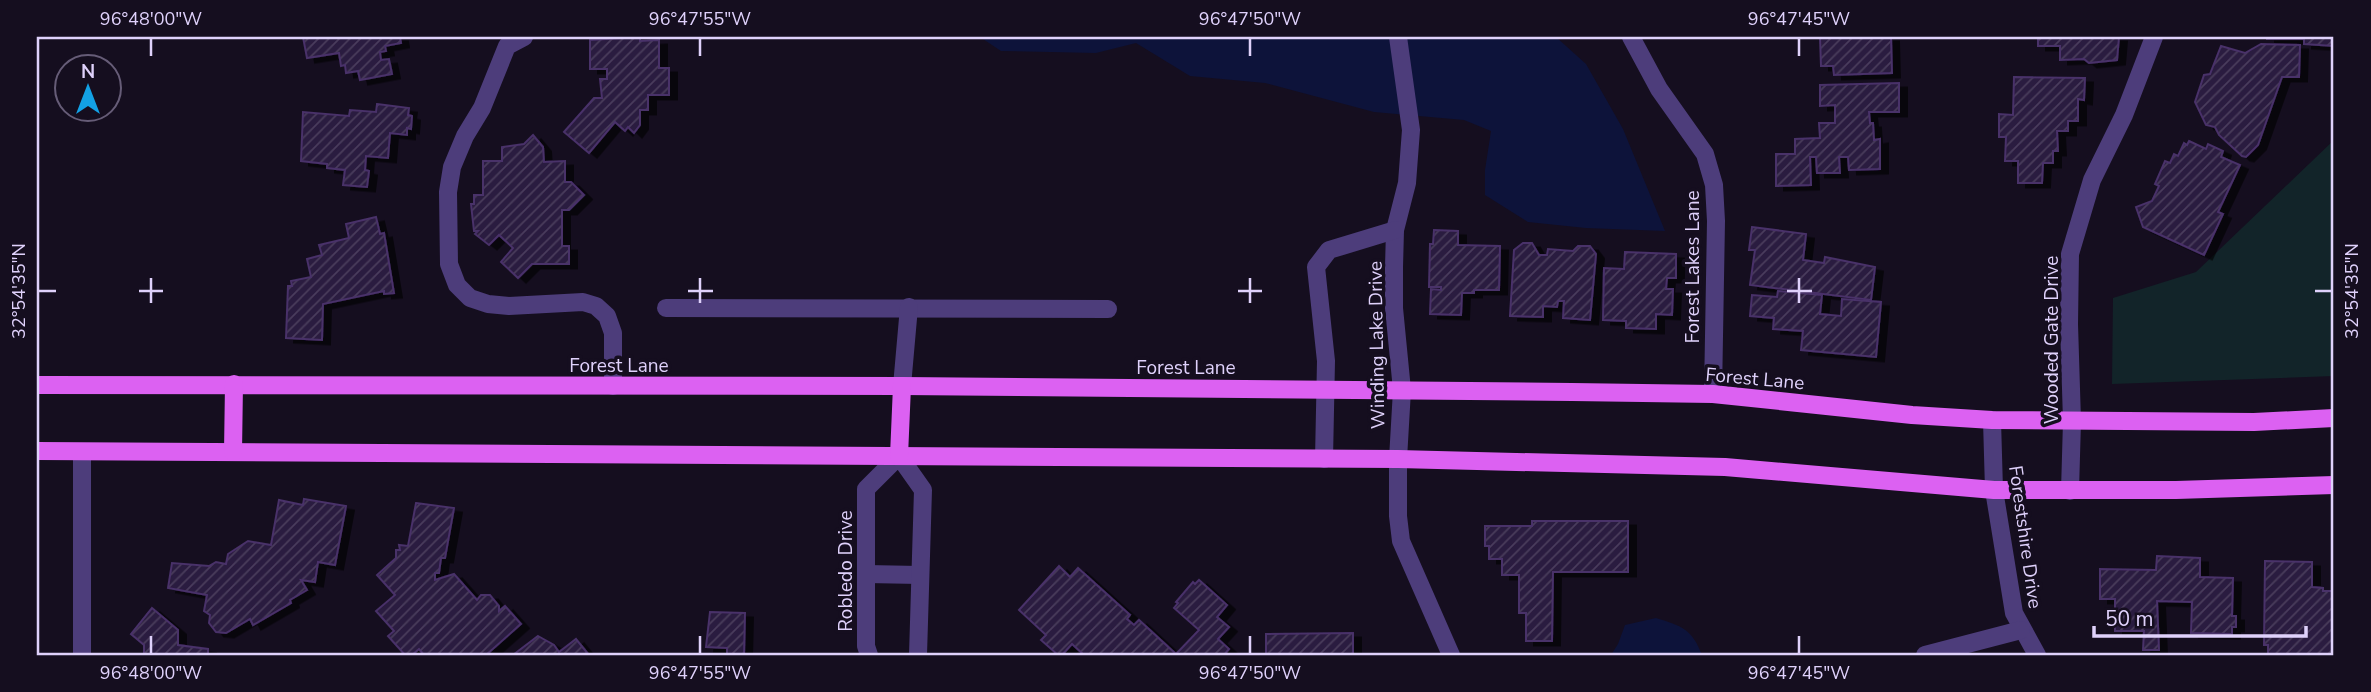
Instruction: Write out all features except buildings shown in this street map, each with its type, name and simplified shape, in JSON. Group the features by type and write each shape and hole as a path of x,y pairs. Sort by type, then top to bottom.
{"main road":[{"path":"233,452 234,384"},
{"name":"Forest Lane","path":"37,385 902,386 1713,394 1912,415 1992,420 2254,422 2334,418"},
{"path":"899,456 902,386"},
{"path":"37,451 1398,459 1725,467 1994,490 2070,491 2334,485"}],"street":[{"path":"524,37 500,41 482,108 465,136 453,167 448,192 449,264 457,285 470,298 488,304 509,306 583,302 596,306 607,316 613,333 613,386"},
{"name":"Winding Lake Drive","path":"1398,37 1411,130 1407,183 1395,230 1394,307 1402,390 1398,516 1401,541 1451,655"},
{"name":"Forest Lakes Lane","path":"1631,37 1659,89 1705,154 1714,185 1716,221 1713,394"},
{"name":"Wooded Gate Drive","path":"2070,491 2070,254 2092,180 2124,115 2154,37"},
{"name":"Winding Lake Drive","path":"1324,458 1326,389 1316,267 1329,250 1395,230"},
{"path":"902,386 909,307"},
{"path":"667,308 1108,309"},
{"name":"Forestshire Drive","path":"1992,420 1994,490 2014,613 2037,655"},
{"path":"82,452 82,655"},
{"path":"899,456 923,490 918,655"},
{"name":"Robledo Drive","path":"869,655 866,646 866,489 899,456"},
{"path":"866,574 920,575"},
{"path":"1925,655 2021,630"}],"green space":[{"path":"2334,140 2334,376 2112,384 2113,298 2196,272"}],"shaded area":[{"path":"980,37 1556,37 1586,64 1623,129 1665,231 1586,228 1528,222 1485,195 1485,170 1491,131 1464,120 1374,112 1265,83 1190,76 1136,43 1096,53 1001,51"},
{"path":"1656,618 1690,634 1702,655 1611,655 1625,625"}]}
